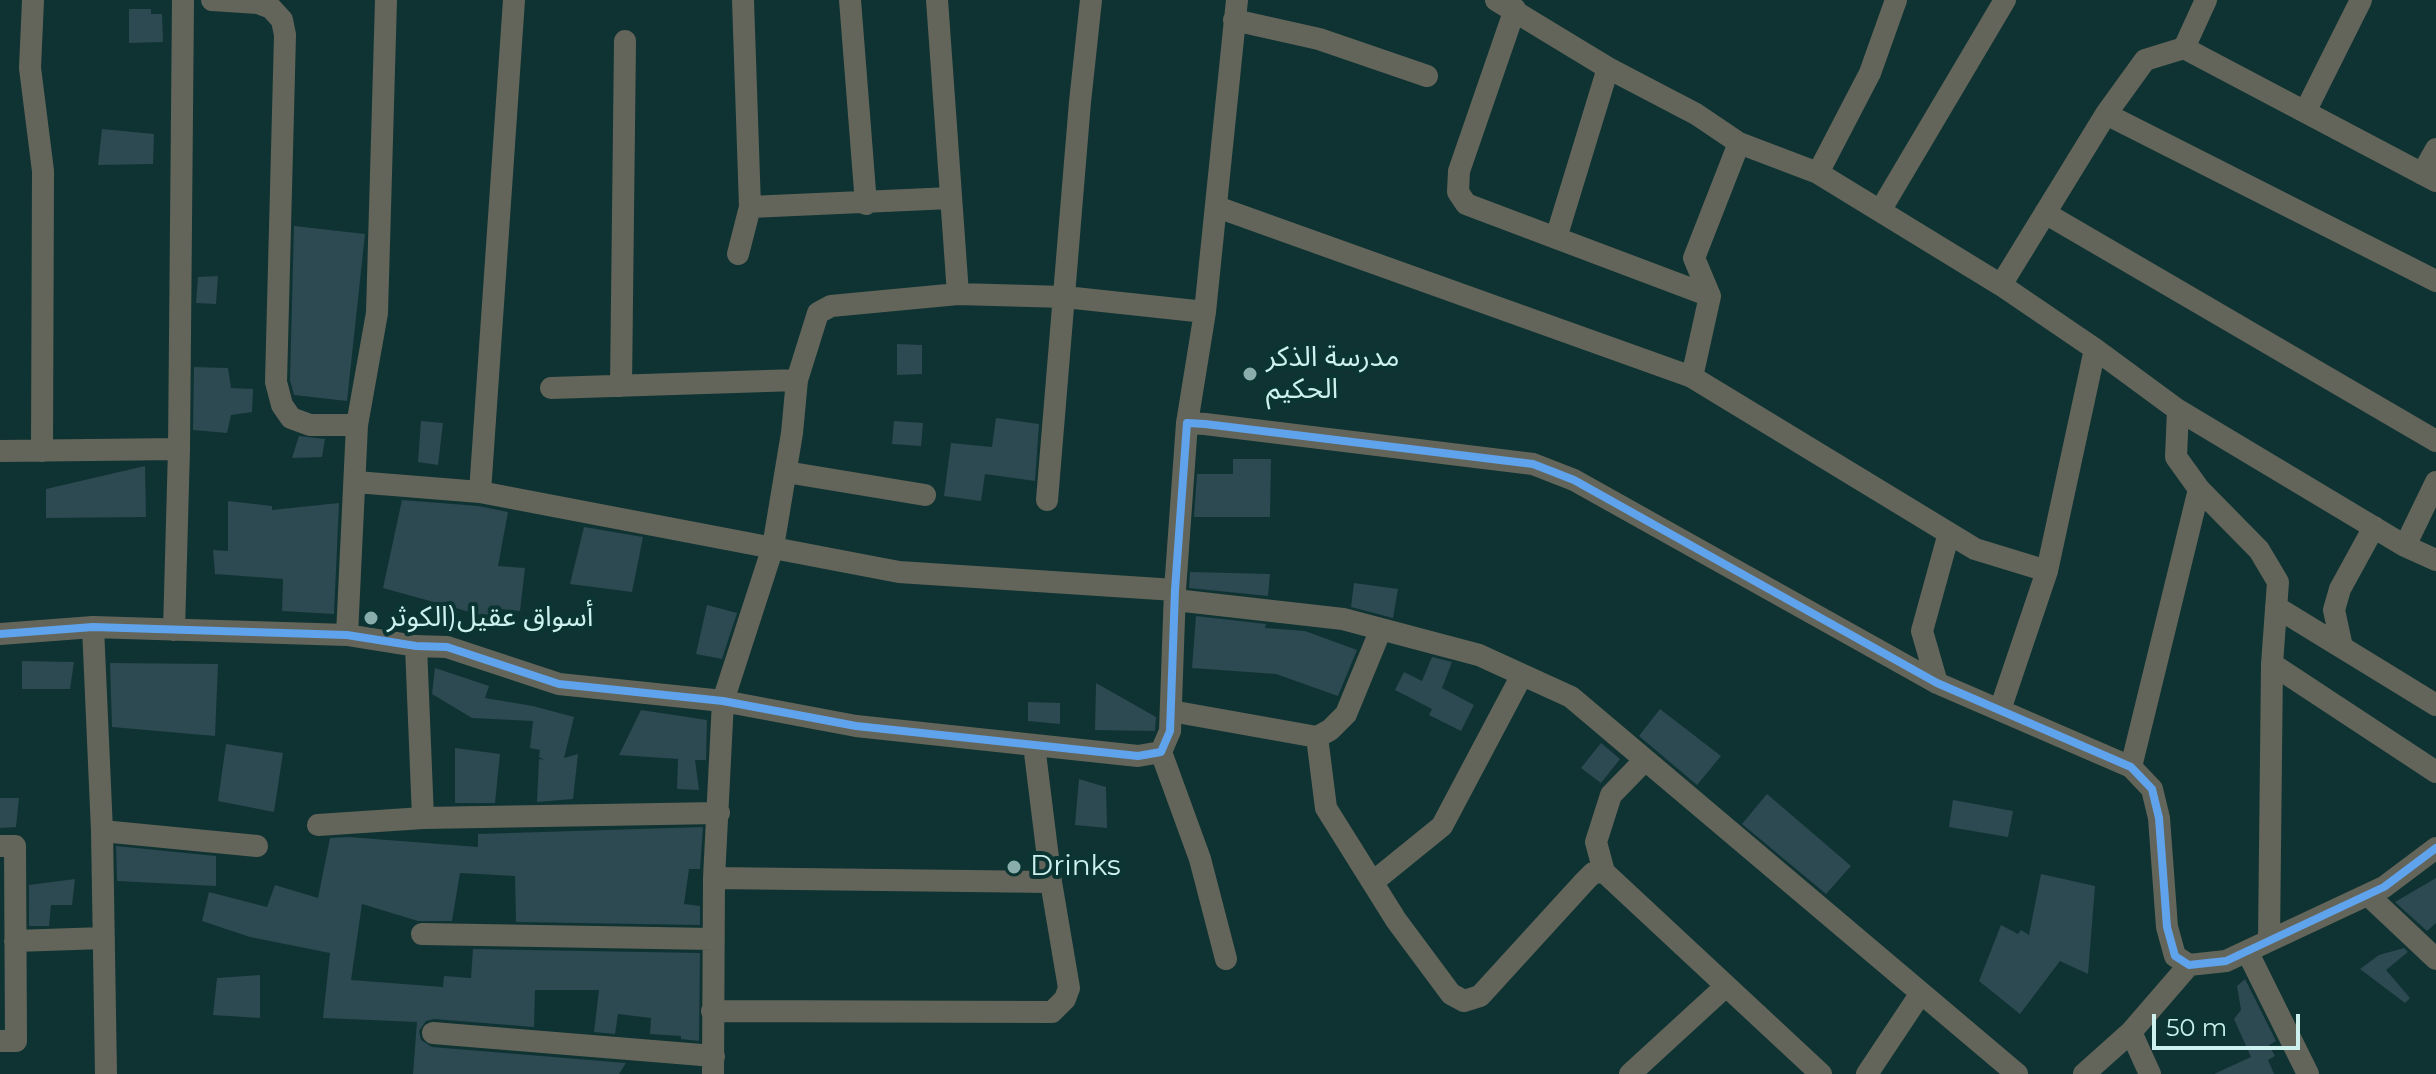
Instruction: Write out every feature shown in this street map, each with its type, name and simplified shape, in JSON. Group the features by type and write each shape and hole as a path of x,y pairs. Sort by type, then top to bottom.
{"street":[{"path":"33,0 30,68 43,171 42,451"},
{"path":"174,630 179,449 183,0"},
{"path":"212,0 258,3 271,8 282,20 285,35 276,382 282,405 291,418 310,425 357,425"},
{"path":"347,635 357,425 377,313 386,0"},
{"path":"480,492 514,0"},
{"path":"738,254 750,207 743,0"},
{"path":"850,0 866,204"},
{"path":"937,0 958,294"},
{"path":"1047,500 1091,0"},
{"path":"1818,173 1870,73 1896,0"},
{"path":"1880,211 2005,0"},
{"path":"2184,48 2206,0"},
{"path":"2305,112 2361,0"},
{"path":"1710,296 1466,204 1458,192 1459,171 1505,5 1608,68 1696,114 1739,143 1818,173 2001,285 2178,410 2405,546 2436,560"},
{"path":"1226,959 1200,859 1161,752 1170,731 1175,595 1187,423 1205,312 1236,10 1427,76"},
{"path":"621,386 625,41"},
{"path":"2001,285 2106,114 2145,60 2184,48 2429,177 2436,149"},
{"path":"1556,238 1608,68"},
{"path":"2106,114 2436,281"},
{"path":"1692,377 1710,296 1694,258 1739,143"},
{"path":"750,207 951,198"},
{"path":"1217,207 1692,377 1975,549 2047,571"},
{"path":"2045,213 2436,441"},
{"path":"433,1033 713,1065 714,878 723,701 773,547 797,380 818,313 831,306 958,294 1065,297 1205,312"},
{"path":"2000,710 2047,571 2095,349"},
{"path":"551,388 797,380"},
{"path":"2178,410 2176,457 2199,489 2259,550 2278,582 2272,664 2269,941"},
{"path":"1187,423 1533,464 1574,480 1937,683 2131,767 2152,789 2159,818 2167,927 2175,956 2189,965 2226,961 2368,895 2384,887 2436,848"},
{"path":"0,451 179,449"},
{"path":"786,472 925,495"},
{"path":"356,482 480,492 899,572 1175,595 1343,619 1479,655 1571,697 2017,1074"},
{"path":"2405,546 2436,482"},
{"path":"2131,767 2199,489"},
{"path":"2342,647 2334,610 2340,589 2374,527"},
{"path":"1937,683 1922,631 1949,533"},
{"path":"2276,607 2436,705"},
{"path":"93,627 102,831 106,1074"},
{"path":"0,634 93,627 347,635 416,646 447,647 559,684 723,701 856,726 1138,756 1161,752"},
{"path":"1171,711 1317,737 1330,730 1346,714 1381,629"},
{"path":"416,646 423,818"},
{"path":"2272,664 2436,772"},
{"path":"1373,882 1442,826 1522,675"},
{"path":"1317,737 1326,808 1396,920 1451,994 1464,1001 1480,996 1585,881 1593,873 1604,872"},
{"path":"712,1011 1052,1012 1065,999 1069,988 1051,882 1034,745"},
{"path":"1645,760 1611,795 1596,842 1604,872 1821,1074"},
{"path":"318,825 423,818 719,813"},
{"path":"102,831 257,846"},
{"path":"0,846 15,846 16,1041 0,1041"},
{"path":"714,878 1051,882"},
{"path":"2368,895 2436,959"},
{"path":"422,934 713,939"},
{"path":"15,941 104,938"},
{"path":"2247,951 2308,1074"},
{"path":"2084,1074 2131,1032 2189,965"},
{"path":"1630,1074 1726,986"},
{"path":"1867,1074 1921,993"},
{"path":"2131,1032 2150,1074"}],"building":[{"path":"129,9 151,9 151,14 162,14 163,42 129,43"},
{"path":"102,129 154,134 153,164 98,165"},
{"path":"294,226 365,234 347,401 294,395 290,380"},
{"path":"218,276 216,304 196,303 198,277"},
{"path":"897,344 922,345 922,374 897,375"},
{"path":"194,367 228,368 231,388 253,389 252,412 231,415 227,433 193,430"},
{"path":"996,418 1039,424 1035,481 985,474 981,501 944,496 951,443 992,447"},
{"path":"421,421 443,423 438,465 418,462"},
{"path":"894,421 923,423 921,446 892,444"},
{"path":"299,436 325,439 322,457 292,458"},
{"path":"1233,459 1271,459 1270,517 1194,517 1197,474 1233,474"},
{"path":"145,466 146,517 46,518 46,489"},
{"path":"402,500 478,506 508,512 498,566 525,568 520,611 489,608 488,617 383,588"},
{"path":"228,501 272,506 272,510 339,503 334,614 282,611 283,579 215,574 213,550 228,551"},
{"path":"584,527 643,537 632,592 570,584"},
{"path":"1190,572 1270,574 1268,596 1189,588"},
{"path":"1354,583 1398,589 1393,618 1351,607"},
{"path":"707,605 737,613 722,659 696,654"},
{"path":"1196,616 1266,624 1265,628 1305,631 1357,650 1338,696 1276,674 1192,668"},
{"path":"1432,657 1452,662 1442,688 1474,705 1461,731 1429,715 1432,709 1395,690 1404,672 1422,681"},
{"path":"22,661 74,662 70,689 22,689"},
{"path":"110,663 218,664 215,736 112,727"},
{"path":"435,668 489,686 485,698 574,717 564,758 578,754 573,799 537,802 539,759 544,760 539,757 540,750 530,748 533,721 472,718 432,694"},
{"path":"1096,683 1156,717 1155,731 1095,730"},
{"path":"1028,702 1060,703 1060,724 1028,721"},
{"path":"1660,709 1721,756 1697,785 1639,736"},
{"path":"641,710 707,720 706,760 695,760 699,790 677,789 678,759 619,755"},
{"path":"1601,743 1620,759 1601,783 1581,768"},
{"path":"226,744 283,753 274,812 218,801"},
{"path":"455,748 500,754 495,803 455,803"},
{"path":"1079,779 1106,787 1107,828 1075,825"},
{"path":"1767,794 1851,866 1826,894 1742,824"},
{"path":"0,798 19,798 16,827 0,828"},
{"path":"1953,800 2013,811 2008,837 1949,827"},
{"path":"703,827 700,869 689,869 684,904 700,906 700,925 516,922 515,876 460,873 452,921 418,921 362,904 351,980 443,987 444,976 471,978 473,949 700,953 699,1041 681,1039 681,1036 650,1034 651,1018 618,1014 615,1034 594,1032 599,990 535,990 534,1027 434,1019 426,1021 419,1031 421,1040 432,1047 626,1063 619,1074 413,1074 417,1022 323,1018 330,953 250,937 202,921 209,892 267,907 275,885 318,898 330,838 478,847 478,834"},
{"path":"116,846 216,856 216,886 117,881"},
{"path":"2041,874 2095,886 2088,974 2060,961 2020,1014 1979,981 2001,925 2018,934 2021,930 2029,935"},
{"path":"2436,878 2436,923 2427,931 2395,902"},
{"path":"75,879 72,905 51,905 49,926 29,926 29,885"},
{"path":"2404,948 2408,952 2386,970 2410,998 2405,1003 2360,969 2379,955"},
{"path":"260,975 260,1018 213,1015 217,978"},
{"path":"2245,979 2276,1041 2269,1045 2275,1056 2268,1060 2274,1074 2214,1074 2251,1057 2234,1019 2241,1010 2237,986"}],"cycle path":[{"path":"0,634 93,627 347,635 416,646 447,647 559,684 723,701 856,726 1138,756 1161,752 1170,731 1175,590 1187,423 1205,424 1533,464 1574,480 1937,683 2131,767 2152,789 2159,818 2167,927 2175,956 2189,965 2226,961 2384,887 2436,848"}],"place":[{"name":"مدرسة الذكر الحكيم","path":"1250,374"},
{"name":"أسواق عقيل(الكوثر","path":"371,618"},
{"name":"Drinks","path":"1014,867"}]}
